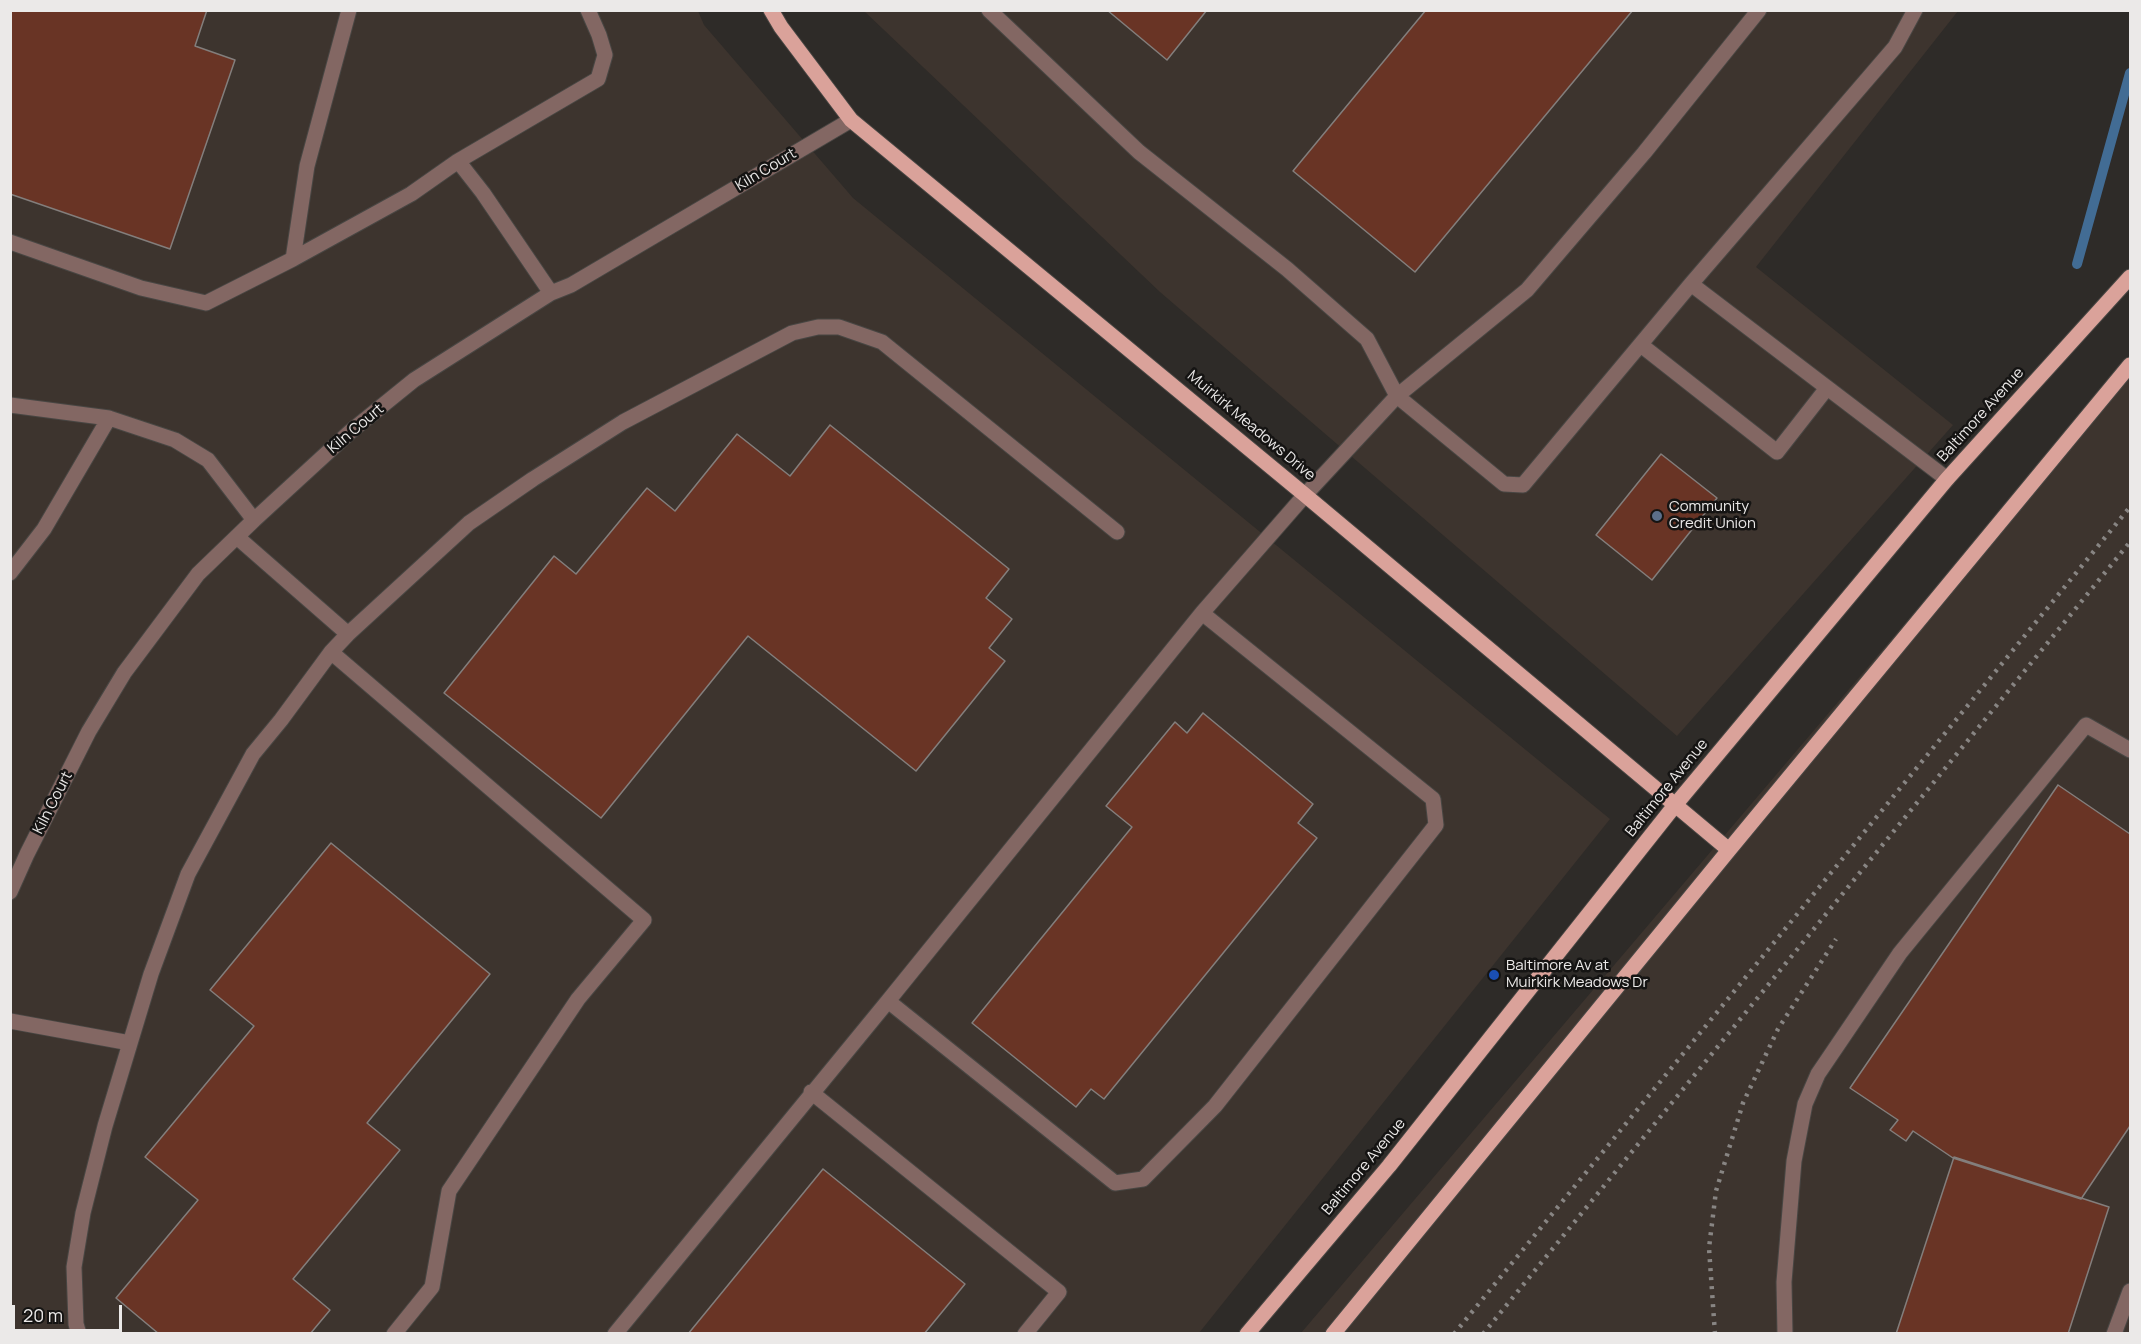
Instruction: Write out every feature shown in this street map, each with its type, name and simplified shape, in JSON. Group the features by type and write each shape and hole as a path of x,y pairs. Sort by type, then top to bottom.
{"main road":[{"name":"Muirkirk Meadows Drive","path":"771,10 781,27 851,120 1305,495 1729,850"},
{"name":"Baltimore Avenue","path":"1247,1334 1389,1166 1676,804 1947,479 2130,278"},
{"path":"1333,1334 2130,365"}],"street":[{"path":"293,259 307,166 349,10"},
{"path":"10,242 141,288 206,303 293,259 411,194 458,161 598,79 605,55 588,10"},
{"path":"989,10 1139,152 1287,269 1367,339 1397,396 1504,484 1523,485 1690,284 1895,47 1915,10"},
{"path":"615,1334 1202,613 1305,495 1397,396 1527,290 1644,153 1758,10"},
{"name":"Kiln Court","path":"10,892 90,731 124,673 198,574 254,520 351,431 414,380 551,293 571,285 851,120"},
{"path":"458,161 483,193 551,293"},
{"path":"1690,284 1947,479"},
{"path":"79,1334 76,1323 74,1267 83,1213 105,1126 151,974 188,874 253,754 331,652 469,523 532,479 623,422 792,333 818,327 839,327 882,342 1117,532"},
{"path":"1641,345 1777,452 1827,388"},
{"path":"10,405 109,418 175,440 208,460 254,520"},
{"path":"10,573 44,530 109,418"},
{"path":"237,537 348,634"},
{"path":"888,1000 1115,1183 1143,1179 1215,1106 1436,825 1432,799 1202,613"},
{"path":"331,652 644,920 578,999 449,1191 432,1287 394,1334"},
{"path":"1785,1334 1784,1282 1794,1161 1806,1104 1818,1074 1900,953 2086,725 2130,750"},
{"path":"10,1021 130,1043"},
{"path":"811,1092 1059,1292 1026,1334"},
{"path":"2114,1334 2130,1291"}],"shaded area":[{"path":"10,11 698,11 704,25 853,198 1610,819 1199,1333 11,1333"},
{"path":"864,11 1958,11 1756,267 1953,425 1677,736 1160,292"},
{"path":"2130,359 2130,1333 1301,1333"}],"building":[{"path":"10,10 207,10 195,46 235,60 170,249 10,194"},
{"path":"1107,10 1207,10 1167,60"},
{"path":"1426,10 1633,10 1415,272 1293,171"},
{"path":"830,425 1009,569 986,598 1012,619 989,648 1005,661 916,771 748,636 601,818 444,693 554,556 576,574 647,488 675,511 737,434 790,476"},
{"name":"Community Credit Union","path":"1661,454 1717,498 1652,580 1596,535"},
{"path":"1203,713 1313,804 1298,823 1317,838 1104,1099 1091,1089 1076,1107 972,1023 1132,827 1106,806 1175,722 1187,733"},
{"path":"2058,785 2130,834 2130,1126 2081,1199 1953,1158 1913,1131 1906,1141 1890,1130 1898,1120 1850,1088"},
{"path":"331,843 490,974 367,1123 400,1150 293,1279 330,1310 310,1334 159,1334 116,1298 198,1200 145,1157 254,1026 210,990"},
{"path":"1954,1157 2109,1207 2068,1334 1896,1334"},
{"path":"823,1169 965,1284 924,1334 688,1334"}],"waterway":[{"path":"2077,264 2130,73"}],"railway":[{"path":"1454,1334 2130,507"},
{"path":"1483,1334 2130,542"},
{"path":"1715,1334 1709,1248 1716,1191 1743,1103 1778,1029 1836,939"}],"place":[{"name":"Community Credit Union","path":"1657,516"},
{"name":"Baltimore Av at Muirkirk Meadows Dr","path":"1494,975"}]}
